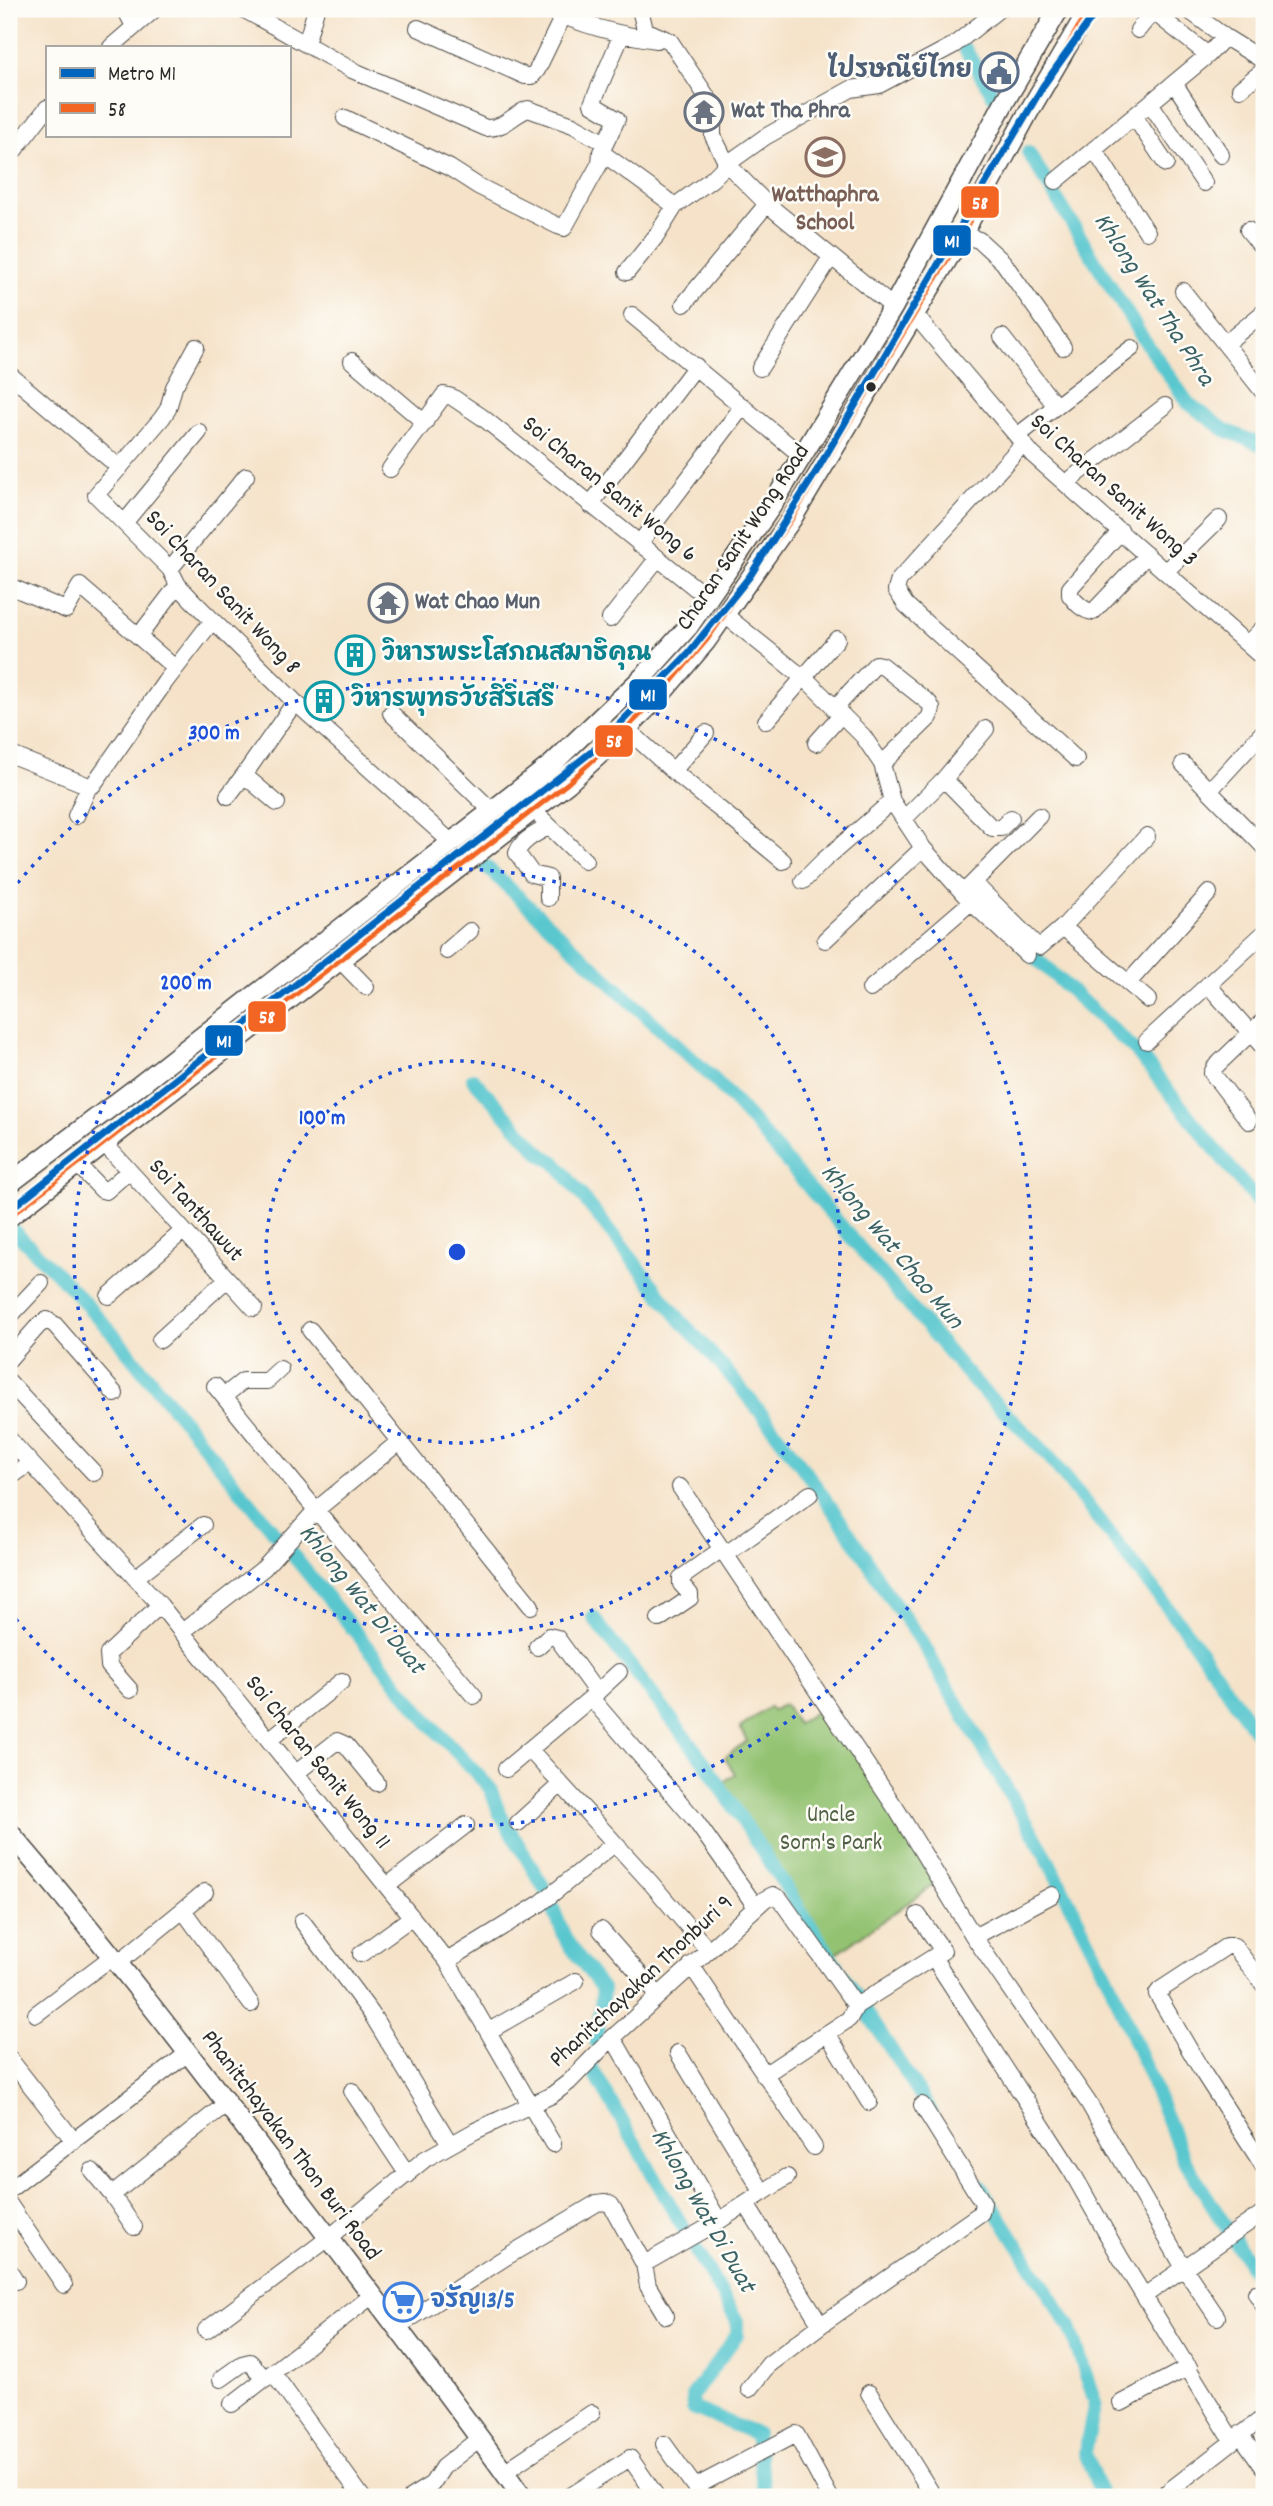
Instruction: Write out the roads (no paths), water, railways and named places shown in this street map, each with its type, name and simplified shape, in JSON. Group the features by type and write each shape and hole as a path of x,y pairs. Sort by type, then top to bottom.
{"main road":[{"name":"Charan Sanit Wong Road","path":"9,1184 552,764 609,711 688,626 772,505 893,307 1005,101 1059,9"},
{"name":"Charan Sanit Wong Road","path":"942,219 1018,108 1076,9"},
{"name":"Charan Sanit Wong Road","path":"9,1217 568,783 660,695 706,641 791,520 964,231 1028,113 1089,9"},
{"name":"Charan Sanit Wong Road","path":"964,231 1027,136 1103,9"},
{"path":"609,711 626,729"},
{"path":"306,954 322,974"},
{"name":"Phanitchayakan Thon Buri Road","path":"9,1832 115,1959 227,2103 330,2237 522,2497"}],"street":[{"path":"125,9 134,26"},
{"path":"112,46 155,9"},
{"path":"243,9 377,82 486,128 495,129 504,125 528,109 573,125 675,206"},
{"path":"306,44 316,9"},
{"path":"548,9 622,34 670,41"},
{"path":"640,9 645,30 670,41 713,106 713,136 727,164 767,204 893,307"},
{"path":"627,272 675,206 712,179 727,164 765,138 851,89 879,85 954,45 999,9"},
{"path":"1187,9 1264,61"},
{"path":"1138,30 1155,13 1208,55"},
{"path":"418,28 525,76 532,76 564,16"},
{"path":"345,118 450,168 478,186 564,228 600,163 603,147 617,119 592,104 622,34"},
{"path":"1056,181 1208,55 1225,37"},
{"path":"1240,89 1264,70"},
{"path":"1174,83 1221,155"},
{"path":"1150,103 1204,183"},
{"path":"11,148 46,109"},
{"path":"1134,116 1166,164"},
{"path":"1094,149 1147,232"},
{"path":"684,304 767,204"},
{"path":"1248,230 1264,250"},
{"path":"964,231 979,240 1003,262 1063,347"},
{"path":"761,368 831,257"},
{"path":"1183,291 1264,393"},
{"path":"1225,344 1264,312"},
{"path":"632,315 803,456"},
{"name":"Soi Charan Sanit Wong 3","path":"915,315 1020,440 1264,659"},
{"path":"1002,337 1055,405"},
{"name":"Soi Charan Sanit Wong 8","path":"196,348 174,387 168,409 162,418 96,495 170,569 178,585 212,621 295,702 454,839"},
{"path":"1076,759 899,598 896,590 899,580 1020,440 1055,405 1132,348"},
{"path":"352,361 425,423 390,469"},
{"path":"590,505 696,366"},
{"path":"9,374 120,468"},
{"name":"Soi Charan Sanit Wong 6","path":"425,423 444,395 452,397 482,417 709,599"},
{"path":"639,544 743,406"},
{"path":"1066,483 1165,406"},
{"path":"125,522 198,432"},
{"path":"170,569 246,477"},
{"path":"1166,570 1219,519"},
{"path":"1121,531 1070,588 1070,596 1074,601 1086,611 1093,612 1147,555"},
{"path":"610,619 657,559"},
{"path":"145,628 178,585"},
{"path":"9,586 66,610 80,586 175,667"},
{"path":"725,615 803,678 863,736 882,764 892,802 923,848 970,892 1040,947 1063,927 1147,836"},
{"path":"76,816 89,786 102,775 175,667 212,621"},
{"path":"1248,643 1264,627"},
{"path":"765,721 837,639"},
{"path":"816,743 876,664 881,665 932,708 930,717 882,764"},
{"path":"228,796 295,702"},
{"path":"391,713 491,810"},
{"path":"626,729 783,862"},
{"path":"904,819 944,779 986,729"},
{"path":"1210,790 1264,731"},
{"path":"673,771 706,733"},
{"path":"9,754 89,786"},
{"path":"1183,764 1264,845"},
{"path":"244,775 277,803"},
{"path":"944,779 992,828 1001,828 1011,818"},
{"path":"803,881 892,802"},
{"path":"533,810 585,861"},
{"path":"870,989 970,892 1039,816"},
{"path":"548,898 548,878 532,874 517,853 523,842 549,826"},
{"path":"825,940 923,848"},
{"path":"970,892 1027,956"},
{"path":"1128,983 1209,892"},
{"path":"1063,927 1148,1000"},
{"path":"447,951 470,931"},
{"path":"1147,1041 1264,933"},
{"path":"340,960 366,987"},
{"path":"1209,986 1264,1048"},
{"path":"1249,1121 1212,1073 1264,1020"},
{"name":"Soi Tanthawut","path":"104,1143 254,1308"},
{"path":"77,1164 106,1191 129,1171"},
{"path":"109,1296 183,1231"},
{"path":"160,1340 228,1279"},
{"path":"9,1317 41,1283"},
{"path":"9,1359 39,1325 47,1320 55,1325 114,1394"},
{"path":"310,1330 531,1606"},
{"path":"280,1369 267,1381 243,1381 219,1391 474,1696"},
{"path":"9,1382 94,1473"},
{"name":"Soi Charan Sanit Wong 11","path":"9,1439 160,1605 447,1961 552,2144"},
{"path":"182,1632 264,1568 316,1510 400,1441"},
{"path":"9,1478 30,1463"},
{"path":"680,1488 897,1810 974,1937 1088,2102 1184,2268 1217,2317"},
{"path":"659,1619 690,1598 680,1581 681,1578 810,1493"},
{"path":"135,1578 203,1525"},
{"path":"130,1690 109,1666 108,1654 160,1605"},
{"path":"537,1647 549,1636 557,1638 594,1696 695,1820 756,1907"},
{"path":"506,1769 619,1672"},
{"path":"269,1740 342,1681"},
{"path":"296,1773 337,1741 346,1745 377,1783"},
{"path":"530,1750 708,1950"},
{"path":"518,1823 559,1785"},
{"path":"387,1886 466,1825"},
{"path":"447,1961 541,1903 614,1844"},
{"path":"36,2014 205,1892"},
{"name":"Phanitchayakan Thonburi 9","path":"206,2330 330,2237 425,2159 450,2144 552,2095 569,2082 658,1995 765,1899 773,1895 780,1899 860,2002"},
{"path":"974,1937 1052,1895"},
{"path":"183,1910 251,2004"},
{"path":"764,2075 849,2019 860,2002 943,1951 918,1915"},
{"path":"361,1954 412,1917"},
{"path":"302,1921 371,2013 450,2144"},
{"path":"601,1930 658,1995"},
{"path":"1264,1985 1234,1946 1227,1946 1157,1994 1202,2071 1264,2167"},
{"path":"691,1965 814,2147"},
{"path":"939,1966 1072,2172 1189,2367 1236,2437 1264,2468"},
{"path":"489,2031 576,1981"},
{"path":"827,2033 869,2102"},
{"path":"613,2038 719,2221"},
{"path":"9,2190 188,2053"},
{"path":"678,2053 763,2193"},
{"path":"9,2058 75,2141"},
{"path":"352,2091 408,2175"},
{"path":"111,2195 227,2103"},
{"path":"749,2389 769,2364 981,2213 983,2203 922,2105"},
{"path":"92,2171 134,2227"},
{"path":"644,2264 719,2221 787,2177"},
{"path":"397,2328 522,2247 597,2203 605,2202 611,2205 644,2264 648,2286 666,2316"},
{"path":"9,2204 64,2285"},
{"path":"746,2204 821,2325"},
{"path":"1144,2296 1264,2212"},
{"path":"232,2404 373,2295"},
{"path":"221,2379 242,2364 250,2362 269,2376 362,2497"},
{"path":"1121,2403 1189,2367"},
{"path":"869,2393 934,2497"},
{"path":"504,2472 592,2413"},
{"path":"1165,2496 1264,2417"},
{"path":"664,2444 700,2495 749,2460 796,2434 831,2497"},
{"path":"411,2497 432,2484 443,2467 480,2438"},
{"path":"569,2497 630,2458 657,2497"}],"waterway":[{"name":"Khlong Wat Tha Phra","path":"965,49 993,95"},
{"name":"Khlong Wat Tha Phra","path":"1028,152 1140,334 1188,403 1225,430 1264,446"},
{"name":"Khlong Wat Chao Mun","path":"451,834 714,1079 752,1121 974,1382 1047,1454 1189,1635 1264,1744"},
{"path":"1024,947 1137,1052 1264,1210"},
{"path":"473,1079 542,1155 555,1162 682,1322 752,1402 817,1487 919,1638 1045,1854 1111,1985 1184,2160 1264,2287"},
{"name":"Khlong Wat Di Duat","path":"9,1226 114,1335 431,1725 490,1788 499,1812 546,1891 566,1940 603,1990 596,2042"},
{"path":"593,1617 705,1763 931,2111"},
{"name":"Khlong Wat Di Duat","path":"591,2067 737,2321 737,2335 692,2396 693,2408 756,2434 765,2497"},
{"path":"980,2186 1070,2327 1095,2402 1085,2453 1102,2497"}],"metro line":[{"name":"M1","path":"9,1210 595,749 687,655 750,576 816,472 1043,86 1098,9"}],"place":[{"name":"ไปรษณีย์ไทย","path":"999,72"},
{"name":"Wat Tha Phra","path":"704,112"},
{"name":"Watthaphra School","path":"825,157"},
{"name":"Wat Chao Mun","path":"388,603"},
{"name":"วิหารพระโสภณสมาธิคุณ","path":"355,655"},
{"name":"วิหารพุทธวัชสิริเสรี","path":"324,701"},
{"name":"จรัญ13/5","path":"403,2302"}],"park label":[{"name":"Uncle Sorn's Park","path":"831,1830"}]}
